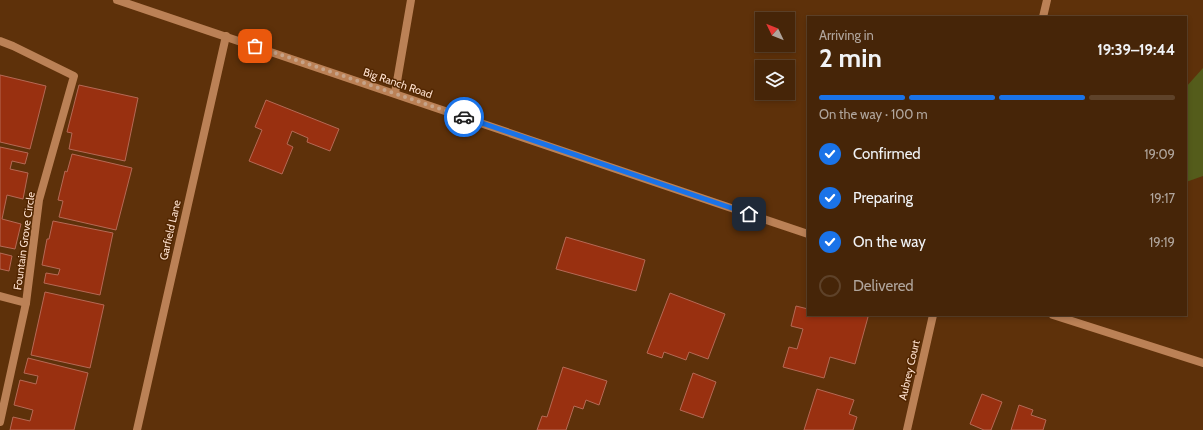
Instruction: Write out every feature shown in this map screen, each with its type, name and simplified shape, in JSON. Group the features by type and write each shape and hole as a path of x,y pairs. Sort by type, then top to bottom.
{"street":[{"name":"Big Ranch Road","path":"117,0 807,234"},
{"path":"395,93 411,0"},
{"path":"1043,16 1047,0"},
{"name":"Garfield Lane","path":"136,430 226,36"},
{"name":"Fountain Grove Circle","path":"0,42 13,46 74,76 39,200 26,303 0,422"},
{"path":"0,296 26,303"},
{"name":"Aubrey Court","path":"907,430 933,316"},
{"path":"1056,316 1203,363"}],"shaded area":[{"path":"1203,68 1203,176 1187,182 1187,86"}],"building":[{"path":"0,75 46,86 30,149 0,142"},
{"path":"79,85 138,98 125,161 69,149 72,133 67,132"},
{"path":"266,100 339,129 330,151 307,142 308,138 292,131 287,144 293,147 282,174 249,161 262,130 255,127"},
{"path":"0,147 28,153 25,164 12,161 10,169 28,173 23,199 7,195 2,219 21,224 15,249 0,246"},
{"path":"72,154 132,168 116,230 59,217 63,201 58,200 65,171 67,172"},
{"path":"53,221 113,233 100,295 44,283 46,273 58,275 60,269 42,265 47,239 49,239"},
{"path":"566,237 645,260 636,291 556,269"},
{"path":"0,253 12,256 9,271 0,269"},
{"path":"45,292 104,305 90,368 31,355"},
{"path":"670,293 725,314 708,359 689,352 686,360 664,352 662,358 647,353"},
{"path":"796,306 807,309 807,316 868,317 855,364 830,357 824,378 783,367 789,347 797,349 803,329 791,326"},
{"path":"28,358 88,373 74,430 10,430 13,417 30,421 33,410 14,405 20,380 36,384 38,376 24,373"},
{"path":"563,367 607,381 599,405 586,400 583,409 574,406 566,430 537,430 542,416 547,417"},
{"path":"693,373 716,382 703,418 680,410"},
{"path":"817,389 854,400 849,414 857,417 853,430 804,430"},
{"path":"982,394 1002,402 991,430 984,430 970,424"},
{"path":"1019,405 1033,410 1031,415 1046,420 1043,430 1011,430"}],"way so far":[{"path":"255,46 464,117"}],"route":[{"path":"464,117 749,214"}]}
